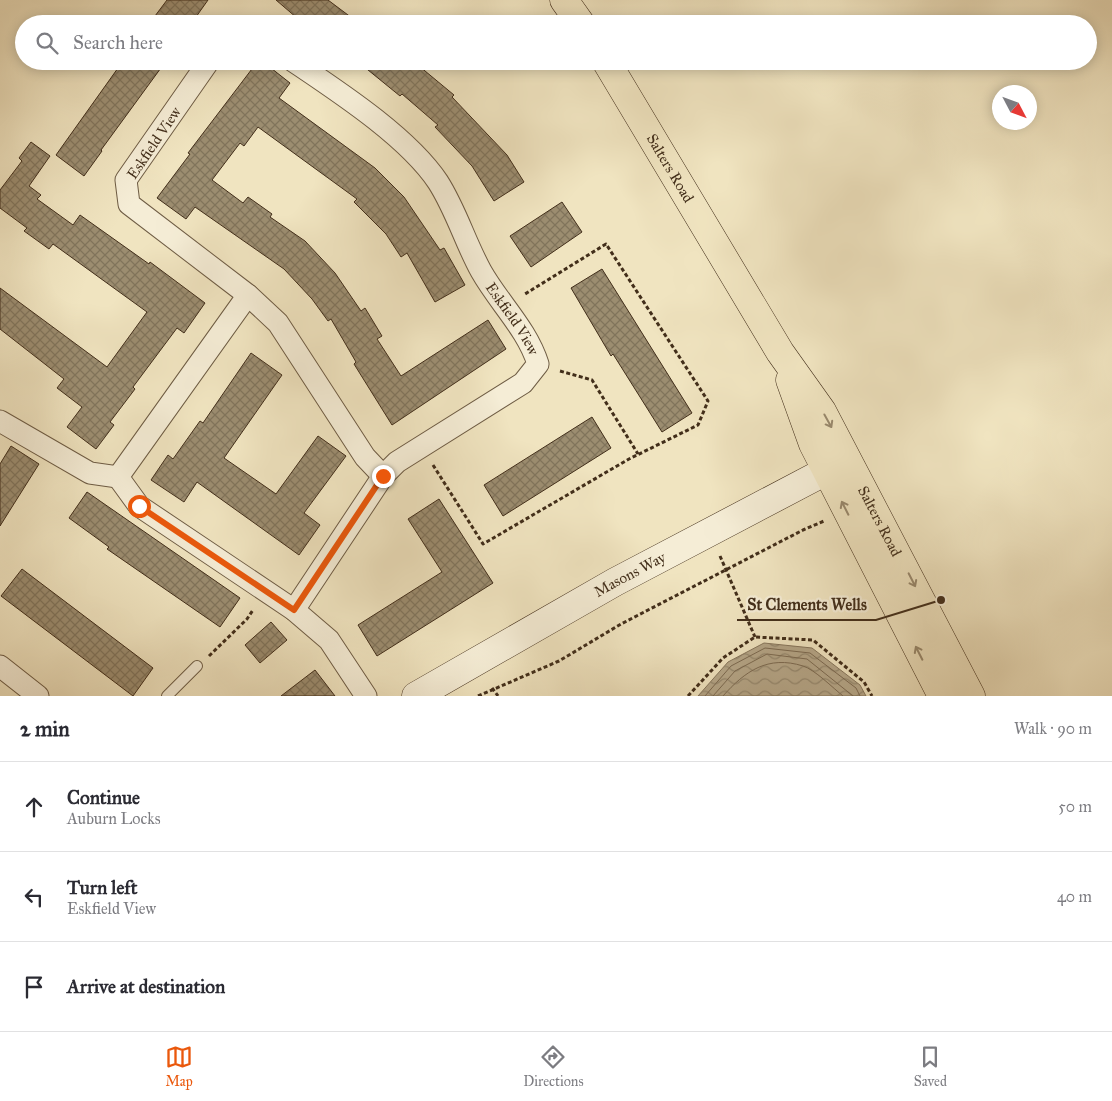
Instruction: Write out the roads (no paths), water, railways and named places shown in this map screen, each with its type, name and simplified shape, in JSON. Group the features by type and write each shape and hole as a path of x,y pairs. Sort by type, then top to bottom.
{"main road":[{"path":"564,0 575,15"},
{"name":"Salters Road","path":"611,70 780,352 813,444 837,465 971,696"},
{"name":"Salters Road","path":"837,465 942,696"}],"street":[{"name":"Eskfield View","path":"203,70 126,180 130,204 248,295 278,324 365,457 383,476"},
{"name":"Eskfield View","path":"294,610 383,476 397,462 524,383 538,364 532,346 481,271 438,182 403,143 343,95 306,70"},
{"path":"118,477 248,295"},
{"path":"0,421 90,474 118,477 139,506 294,610 329,640 366,696"},
{"name":"Masons Way","path":"416,696 607,587 837,465"},
{"path":"0,666 38,696"}],"lane":[{"path":"167,696 197,666"}],"water":[{"path":"764,643 812,648 860,685 866,696 698,696 728,662"}],"place":[{"name":"St Clements Wells","path":"941,600"}]}
